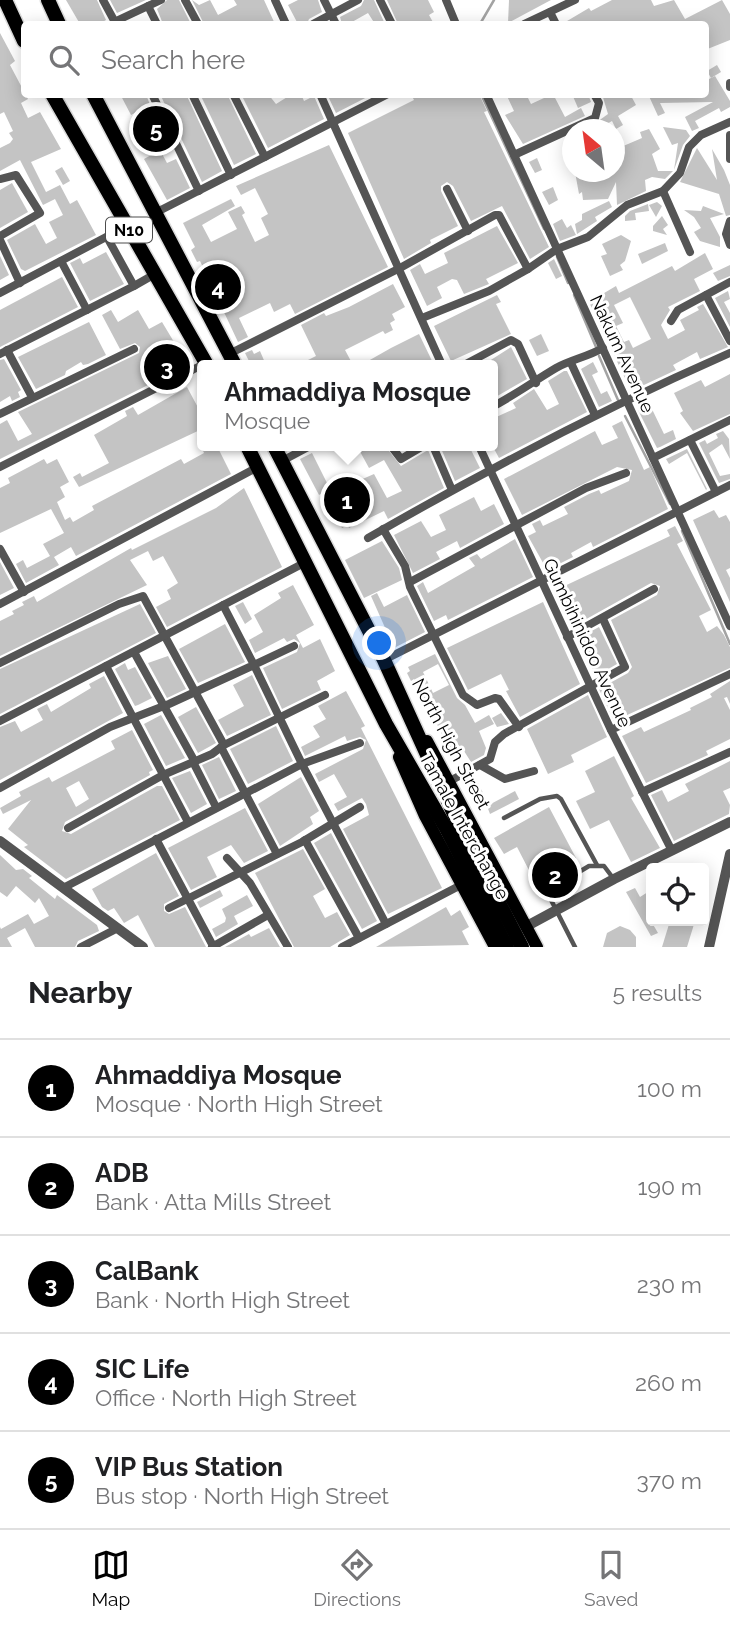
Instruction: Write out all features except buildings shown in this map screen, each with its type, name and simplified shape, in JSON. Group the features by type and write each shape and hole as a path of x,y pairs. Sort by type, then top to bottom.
{"highway":[{"path":"2,0 21,35"},
{"path":"48,0 58,21"},
{"name":"N10","path":"54,98 205,360"},
{"path":"59,108 64,98"},
{"name":"N10","path":"95,98 232,360"},
{"path":"250,451 386,724"},
{"name":"North High Street","path":"277,451 412,715"},
{"name":"Tamale Interchange","path":"412,715 443,792 522,947"},
{"name":"Tamale Interchange","path":"386,724 447,830 508,947"}],"main road":[{"name":"North High Street","path":"412,715 450,781 537,947"},
{"path":"386,724 425,816 490,945"}],"street":[{"path":"103,0 114,21"},
{"path":"119,21 160,0"},
{"path":"185,0 196,21"},
{"path":"275,0 285,21"},
{"path":"324,0 334,21"},
{"path":"319,21 358,0"},
{"path":"380,0 390,21"},
{"path":"446,0 455,21"},
{"path":"530,21 575,0"},
{"path":"148,6 156,21"},
{"path":"550,12 554,21"},
{"path":"154,98 200,191"},
{"path":"194,98 231,175"},
{"path":"235,98 265,158"},
{"path":"322,98 440,360"},
{"path":"155,213 334,123 373,98"},
{"name":"Nakum Avenue","path":"488,98 730,626"},
{"path":"514,155 594,118 599,103 596,98"},
{"path":"422,318 489,291 557,249 588,237 627,205 663,191 680,173 689,147 701,135 730,121"},
{"path":"730,135 730,159"},
{"path":"0,179 16,175 40,213 0,238 20,283"},
{"path":"447,189 468,230"},
{"path":"663,191 690,252"},
{"path":"232,360 499,215 528,269"},
{"path":"730,221 726,234 730,245"},
{"path":"0,293 127,226"},
{"path":"107,237 134,286"},
{"path":"61,261 87,310"},
{"path":"32,397 4,352 155,274"},
{"path":"671,321 678,310 730,282"},
{"path":"706,295 730,341"},
{"path":"473,360 511,340 518,344 536,383"},
{"path":"498,404 555,369 603,348"},
{"path":"0,414 134,349"},
{"path":"368,538 490,468 626,399 730,353"},
{"path":"571,363 594,415"},
{"path":"0,467 197,369"},
{"path":"653,458 730,420"},
{"path":"690,440 716,492"},
{"path":"282,461 301,451"},
{"path":"395,451 401,459 415,451"},
{"path":"435,451 452,489"},
{"name":"Gumbihinidoo Avenue","path":"482,451 590,686 672,851"},
{"path":"0,604 258,467"},
{"path":"410,582 586,488 626,473"},
{"path":"384,660 730,485"},
{"path":"383,529 405,566 463,695 477,705 488,699 499,699 519,727"},
{"path":"0,548 24,592"},
{"path":"0,721 306,562"},
{"path":"567,637 654,589"},
{"path":"0,663 139,596 146,598 277,854"},
{"path":"223,605 302,764 335,821 386,923"},
{"path":"450,781 490,759 495,742 625,667 603,619"},
{"path":"0,788 110,727 163,707 294,646"},
{"path":"134,652 216,807"},
{"path":"106,667 188,822"},
{"path":"611,730 730,674"},
{"path":"68,828 163,775 325,695"},
{"path":"63,888 302,764 360,743"},
{"path":"642,792 730,752"},
{"path":"480,765 505,779 534,771"},
{"path":"169,908 305,840 360,807"},
{"path":"527,926 614,878 730,822"},
{"path":"156,839 213,947 268,915"},
{"path":"305,840 359,938"},
{"path":"0,841 143,947"},
{"path":"709,947 730,854"},
{"path":"226,858 241,872 288,947"},
{"path":"342,947 461,885"},
{"path":"81,947 118,928"}],"lane":[{"path":"504,818 541,799 557,796 597,865"},
{"path":"575,947 556,911 549,890 597,865 604,866 614,878"}],"waterway":[{"path":"482,21 494,0"},
{"path":"483,98 544,229"},
{"path":"557,257 568,283"},
{"path":"574,295 596,347"},
{"path":"599,356 618,400"},
{"path":"625,416 670,504"},
{"path":"682,531 730,644"}],"place":[{"name":"VIP Bus Station","path":"156,129"},
{"name":"SIC Life","path":"218,287"},
{"name":"CalBank","path":"167,367"},
{"name":"Ahmaddiya Mosque","path":"347,500"},
{"name":"ADB","path":"555,875"}]}
